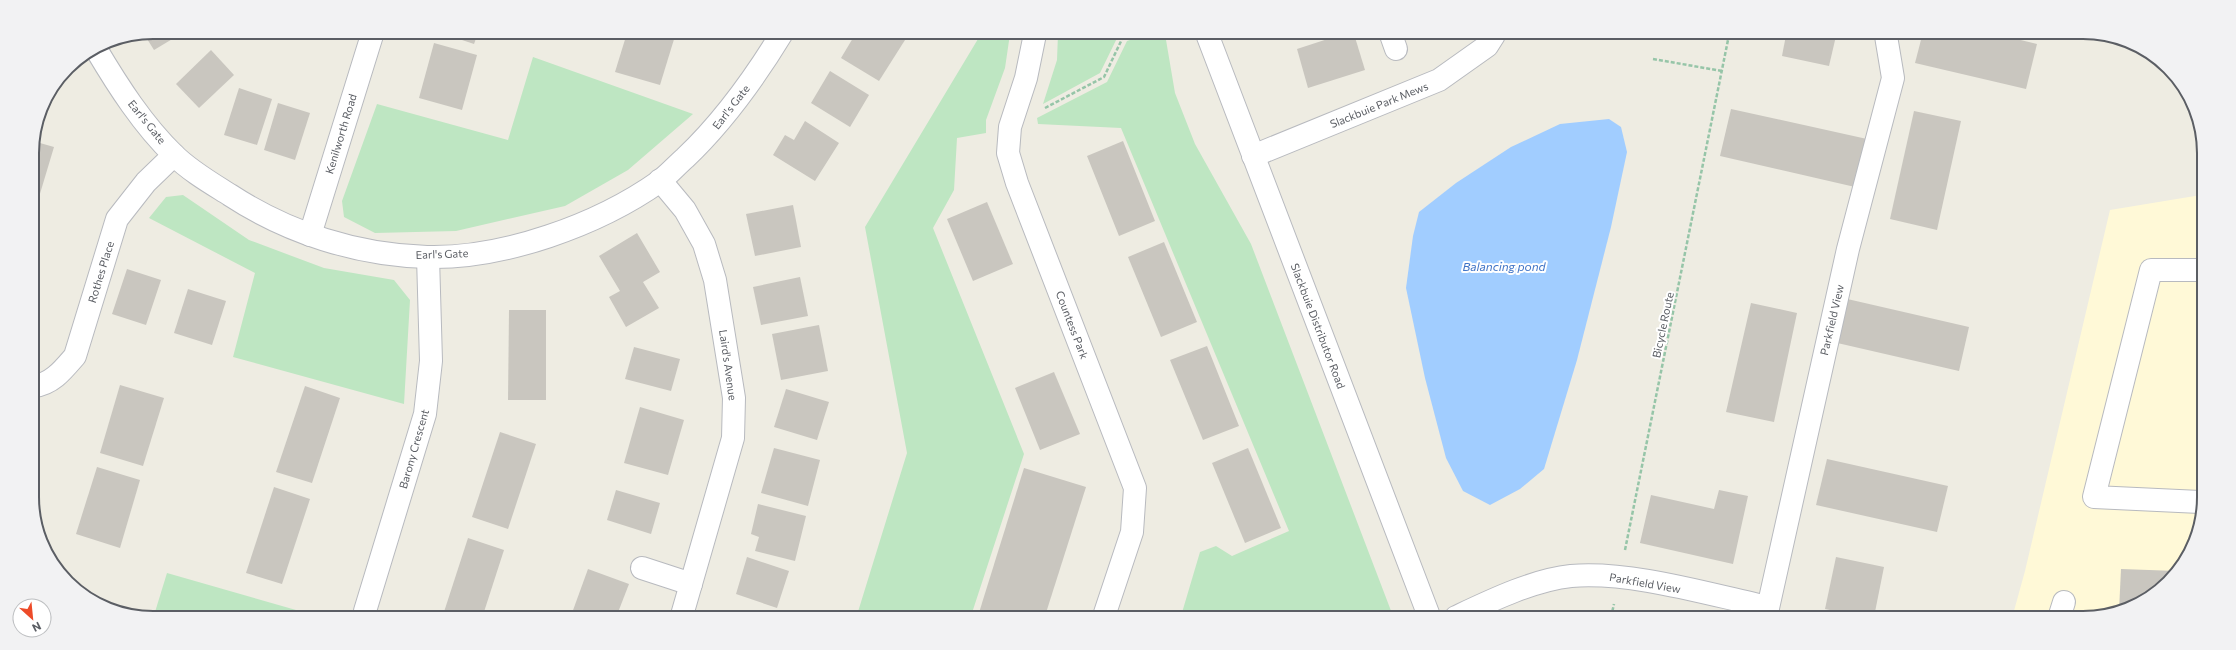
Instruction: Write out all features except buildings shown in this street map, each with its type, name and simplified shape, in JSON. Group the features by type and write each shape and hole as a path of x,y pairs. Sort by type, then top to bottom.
{"street":[{"name":"Kenilworth Road","path":"310,235 371,39"},
{"name":"Earl's Gate","path":"99,53 145,121 174,155 201,177 245,205 276,222 310,235 371,252 428,257 488,252 551,236 606,213 660,180 712,133 754,79 778,39"},
{"name":"Countess Park","path":"1034,39 1026,78 1010,127 1008,153 1017,183 1135,488 1132,532 1106,611"},
{"name":"Slackbuie Distributor Road","path":"1209,39 1427,611"},
{"name":"Slackbuie Park Mews","path":"1253,156 1439,80 1487,46 1491,39"},
{"name":"Parkfield View","path":"1767,611 1848,249 1893,78 1886,39"},
{"name":"Rothes Place","path":"39,386 44,385 61,373 75,356 118,219 146,182 174,155"},
{"name":"Laird's Avenue","path":"660,180 685,210 704,244 715,280 734,398 733,438 683,611"},
{"name":"Barony Crescent","path":"365,611 425,414 431,361 428,257"},
{"path":"2197,270 2151,270 2094,497 2197,502"},
{"path":"642,568 691,584"},
{"name":"Parkfield View","path":"1468,611 1527,587 1570,576 1620,576 1763,611"}],"path":[{"path":"1010,127 1104,77 1121,39"},
{"name":"Bicycle Route","path":"1612,611 1728,39"},
{"path":"1653,59 1722,71"}],"shaded area":[{"path":"2197,196 2197,497 2193,526 2182,554 2169,572 2146,592 2133,599 2112,607 2090,611 2014,611 2025,571 2110,210"}],"green space":[{"path":"978,39 1009,39 1005,68 986,120 986,133 957,138 954,190 933,228 1024,454 973,611 858,611 907,453 865,227"},
{"path":"1058,39 1117,39 1100,73 1043,104 1057,60"},
{"path":"1133,39 1166,39 1175,93 1195,144 1251,244 1391,611 1182,611 1200,552 1216,546 1232,556 1289,531 1121,128 1038,124 1037,118 1107,82 1127,41"},
{"path":"533,57 693,114 628,170 565,206 456,231 375,233 344,217 342,201 377,104 508,140"},
{"path":"183,195 249,240 324,268 394,280 410,300 404,404 233,357 255,273 149,218 166,197"},
{"path":"167,573 300,611 155,611"}],"water":[{"name":"Balancing pond","path":"1609,119 1621,127 1627,152 1611,227 1577,360 1544,469 1520,489 1490,505 1463,491 1446,458 1425,378 1406,288 1413,236 1419,212 1456,183 1511,147 1560,124"}]}
